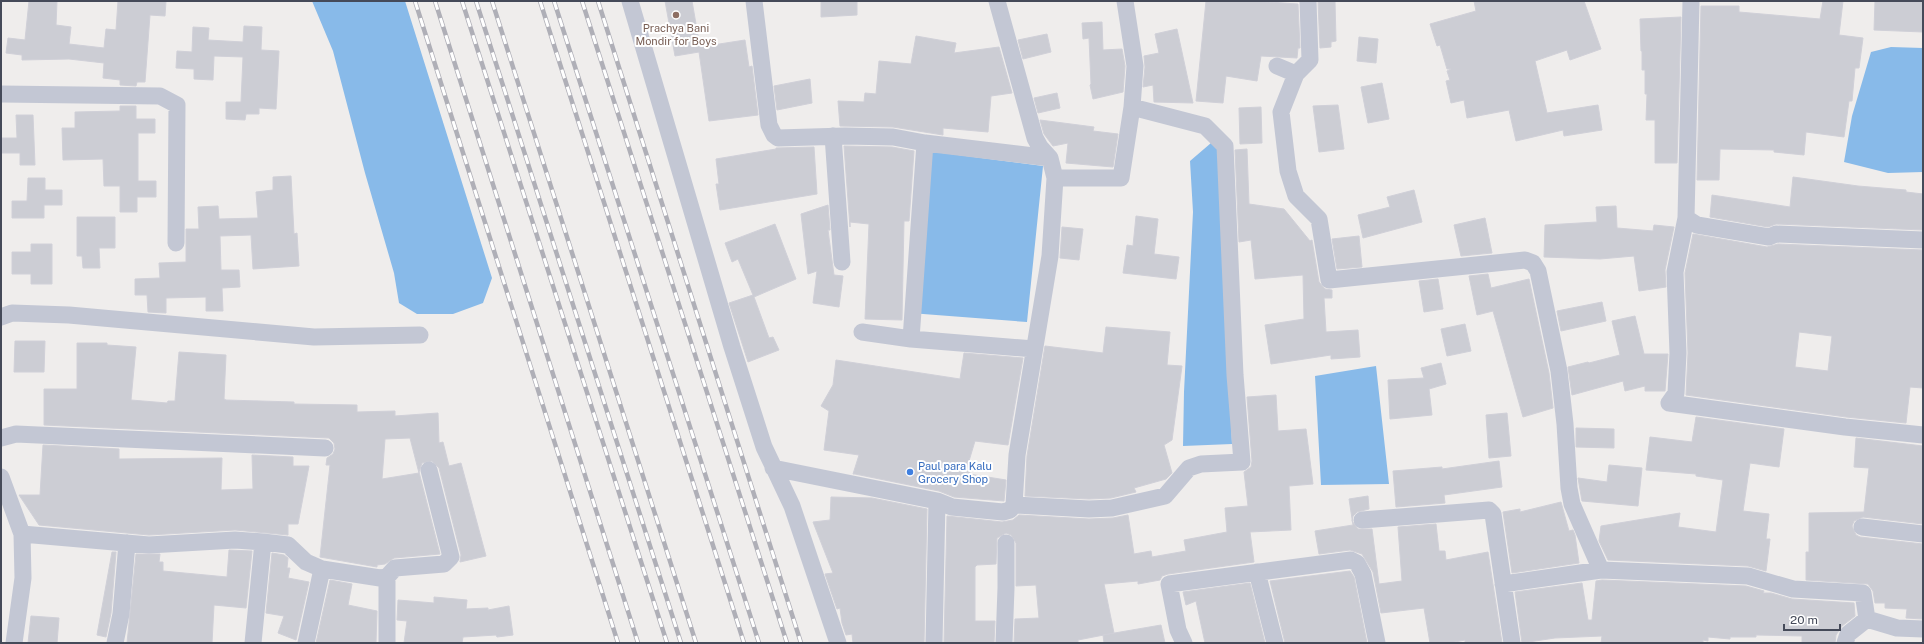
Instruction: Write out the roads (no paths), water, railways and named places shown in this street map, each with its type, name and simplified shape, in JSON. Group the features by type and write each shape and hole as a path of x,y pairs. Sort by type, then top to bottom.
{"street":[{"path":"630,1 732,348 764,447 792,506 838,643"},
{"path":"754,1 769,125 774,135 778,138 834,136 893,137 925,143 1050,158"},
{"path":"773,468 937,501 952,507 1003,512 1010,510 1014,505 1017,455 1050,256 1055,178 1050,158 1040,147 1035,138 997,1"},
{"path":"1055,178 1121,178 1132,107 1135,66 1125,1"},
{"path":"1308,1 1310,60 1296,74 1281,112 1288,171 1296,196 1320,219 1329,280 1525,260 1533,263 1538,271 1559,371 1565,424 1569,488 1572,504 1601,570"},
{"path":"1691,1 1686,218 1675,272 1678,353 1676,393 1669,403 1844,427 1923,435"},
{"path":"1277,66 1296,74"},
{"path":"1,94 160,96 177,105 176,243"},
{"path":"1014,505 1089,509 1112,508 1165,496 1189,468 1201,464 1242,462 1235,375 1224,146 1205,126 1132,107"},
{"path":"834,136 842,262"},
{"path":"911,339 925,143"},
{"path":"1686,218 1697,225 1769,237 1776,234 1923,240"},
{"path":"1,317 12,313 69,314 314,337 420,334"},
{"path":"862,332 911,339 1034,349"},
{"path":"1,438 16,434 324,448"},
{"path":"22,534 127,543 164,544 235,540 263,542 288,545 306,562 322,569 380,578 387,577 395,568 444,564 451,557 429,470"},
{"path":"1,477 22,534 24,578 14,643"},
{"path":"934,643 937,501"},
{"path":"1362,520 1489,510 1493,514 1512,643"},
{"path":"1862,527 1923,534"},
{"path":"253,643 263,542"},
{"path":"115,643 121,614 127,543"},
{"path":"1004,643 1006,544"},
{"path":"1184,643 1178,630 1169,584 1351,560 1358,564 1363,574 1377,643"},
{"path":"306,643 322,569"},
{"path":"1503,584 1601,570 1748,576 1793,589 1863,593 1866,619"},
{"path":"1257,572 1275,643"},
{"path":"387,577 387,643"},
{"path":"1866,619 1897,628 1923,629"},
{"path":"1845,643 1848,634 1866,619"}],"water":[{"path":"312,1 405,1 492,278 483,303 453,314 417,314 399,303 394,273 365,173 333,51"},
{"path":"1891,47 1923,48 1923,172 1888,173 1844,162 1852,116 1871,52"},
{"path":"1211,143 1220,147 1232,444 1183,446 1184,392 1193,212 1190,161"},
{"path":"927,151 1043,166 1027,322 910,313"},
{"path":"1376,366 1389,484 1321,485 1315,376"}],"railway":[{"path":"415,1 618,643"},
{"path":"435,1 638,643"},
{"path":"462,1 667,643"},
{"path":"476,1 681,643"},
{"path":"492,1 696,643"},
{"path":"540,1 744,643"},
{"path":"554,1 759,643"},
{"path":"582,1 787,643"},
{"path":"598,1 801,643"}],"place":[{"name":"Prachya Bani Mondir for Boys","path":"676,15"},
{"name":"Paul para Kalu Grocery Shop","path":"910,472"}]}
